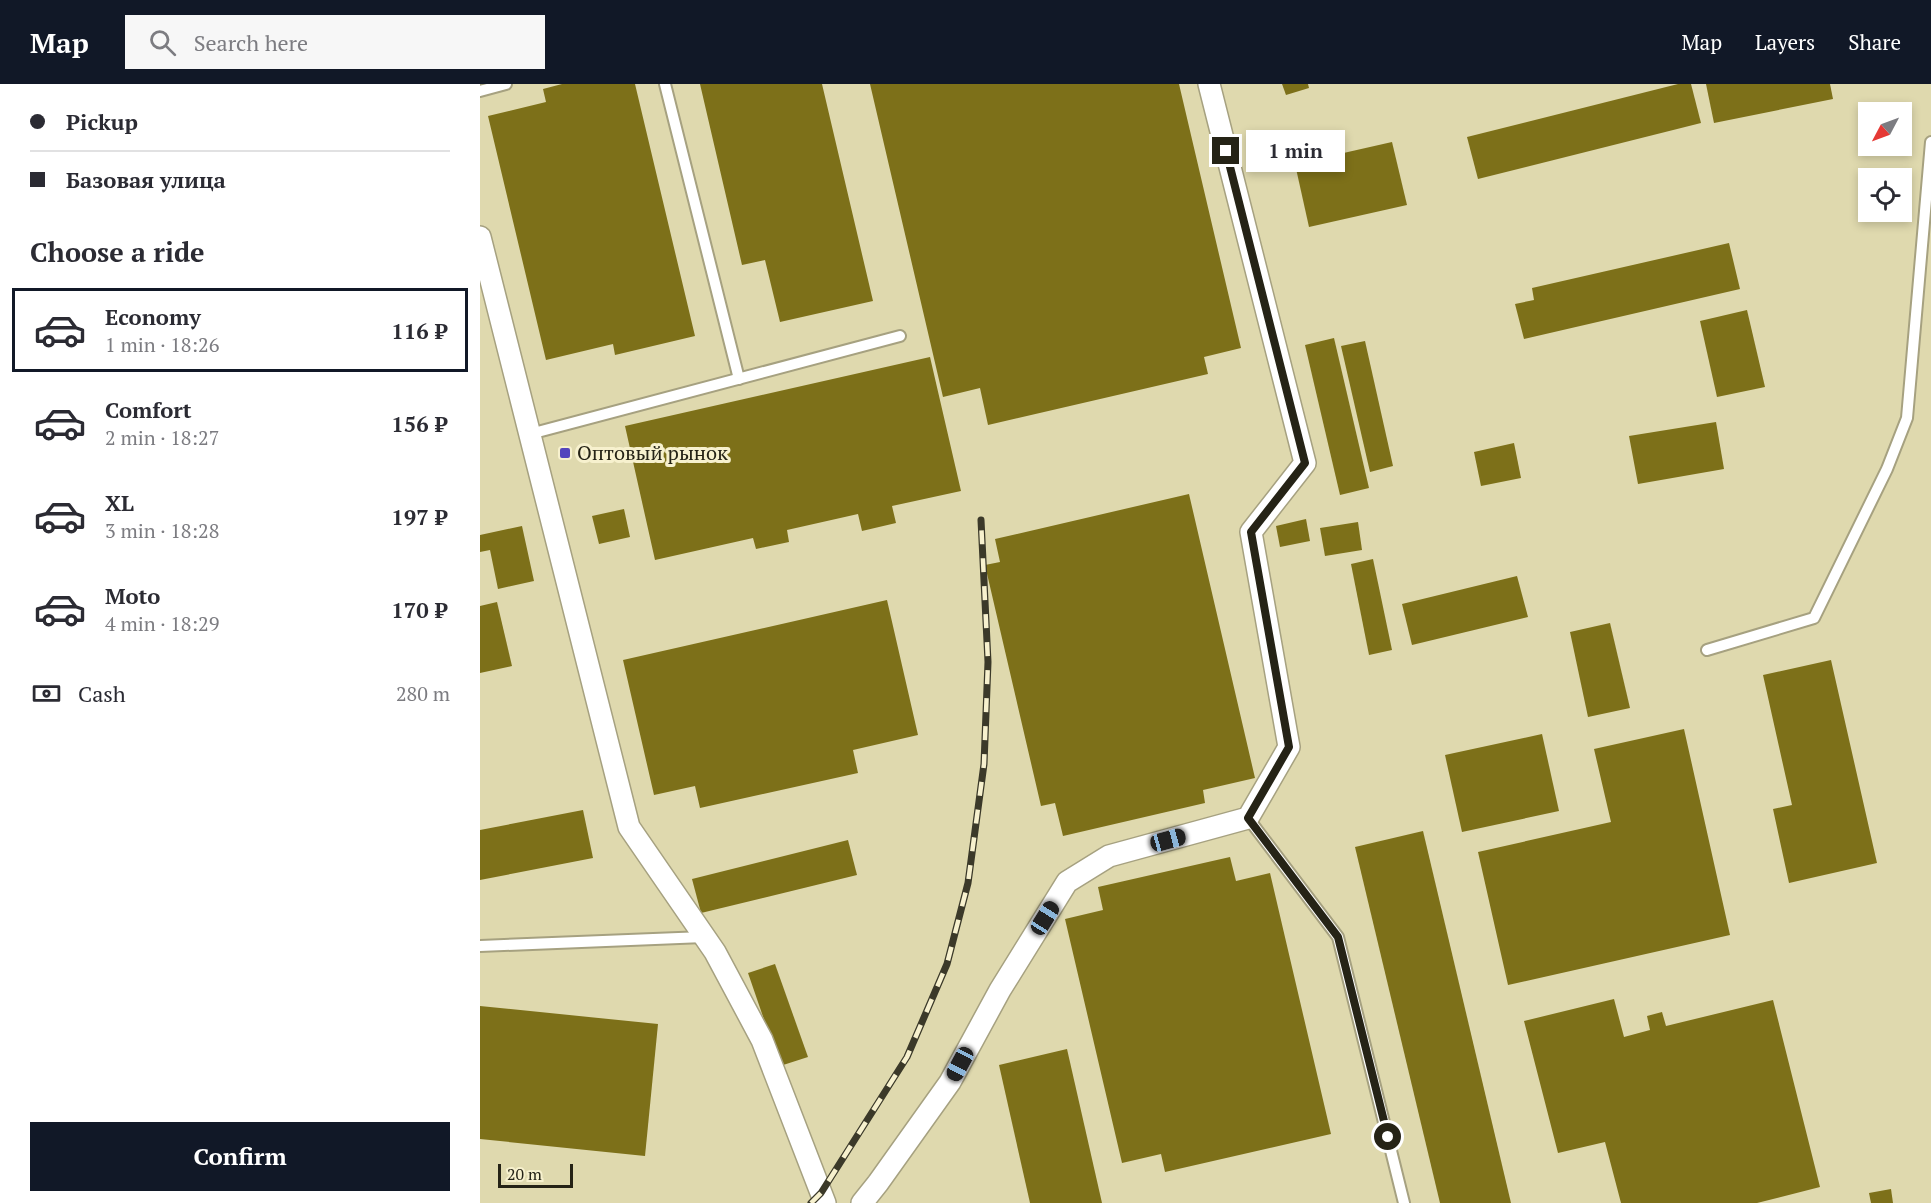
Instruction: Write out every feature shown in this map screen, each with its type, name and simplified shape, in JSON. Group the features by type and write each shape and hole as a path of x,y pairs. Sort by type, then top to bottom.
{"street":[{"path":"862,1203 950,1082 1000,990 1067,882 1109,856 1248,818 1289,747 1251,532 1305,463 1209,84"},
{"path":"480,237 629,827 715,952 762,1040 825,1203"}],"lane":[{"path":"480,91 506,84"},
{"path":"664,84 739,379"},
{"path":"1707,650 1814,618 1887,469 1907,418 1931,142"},
{"path":"530,434 900,336"},
{"path":"1248,818 1338,937 1404,1203"},
{"path":"480,946 705,937"}],"shaded area":[{"path":"480,84 1931,84 1931,1203 480,1203"}],"building":[{"path":"562,84 635,84 695,336 615,355 613,344 546,360 488,116 546,102 543,89"},
{"path":"700,84 822,84 873,301 780,322 765,260 742,265"},
{"path":"870,84 1179,84 1241,348 1204,357 1208,374 988,425 980,388 943,397"},
{"path":"1282,84 1308,84 1309,88 1286,95"},
{"path":"1678,84 1691,84 1701,123 1478,179 1467,137"},
{"path":"1706,84 1830,84 1833,99 1714,123"},
{"path":"1392,142 1407,205 1309,227 1295,164"},
{"path":"1729,243 1740,289 1524,339 1515,304 1534,300 1532,288"},
{"path":"1747,310 1765,387 1717,397 1700,321"},
{"path":"1334,338 1369,488 1340,495 1305,345"},
{"path":"1365,341 1393,466 1370,472 1341,346"},
{"path":"930,357 961,491 892,506 896,523 862,531 858,514 787,530 789,542 756,549 753,538 655,560 625,426"},
{"path":"1716,422 1724,469 1638,484 1629,436"},
{"path":"1514,443 1521,478 1481,486 1474,452"},
{"path":"1189,494 1255,778 1203,790 1205,803 1063,836 1055,803 1041,806 985,565 1000,562 995,539"},
{"path":"624,509 630,537 599,544 592,516"},
{"path":"1306,519 1310,541 1280,547 1276,526"},
{"path":"1358,522 1362,550 1325,556 1320,528"},
{"path":"522,526 534,581 498,589 490,550 480,552 480,535"},
{"path":"1373,559 1392,650 1369,655 1351,564"},
{"path":"1517,576 1528,617 1412,645 1402,604"},
{"path":"887,600 918,735 853,750 858,773 700,808 695,786 654,795 623,660"},
{"path":"497,602 512,666 480,673 480,606"},
{"path":"1610,623 1630,708 1588,717 1570,632"},
{"path":"1831,660 1877,863 1789,883 1773,809 1792,805 1763,675"},
{"path":"1684,729 1730,935 1508,985 1478,852 1611,822 1594,749"},
{"path":"1542,734 1559,811 1462,832 1445,755"},
{"path":"583,810 593,858 480,880 480,830"},
{"path":"1423,831 1511,1203 1440,1203 1355,847"},
{"path":"848,840 857,875 701,913 692,879"},
{"path":"1230,857 1236,881 1270,873 1331,1134 1165,1172 1161,1154 1122,1163 1065,919 1103,910 1098,887"},
{"path":"775,964 808,1057 780,1066 748,973"},
{"path":"1614,999 1624,1037 1650,1030 1647,1016 1662,1012 1666,1026 1773,1000 1820,1187 1757,1203 1621,1203 1605,1142 1558,1153 1524,1021"},
{"path":"480,1006 658,1024 645,1156 480,1139"},
{"path":"1067,1049 1102,1203 1030,1203 999,1065"},
{"path":"1891,1189 1893,1203 1871,1203 1869,1193"}],"railway":[{"path":"811,1203 821,1193 907,1057 947,964 968,883 984,764 988,662 981,520"}],"place":[{"name":"Оптовый рынок","path":"565,453"}],"route":[{"path":"1226,151 1305,463 1251,532 1289,747 1248,818 1338,937 1388,1137"}]}
